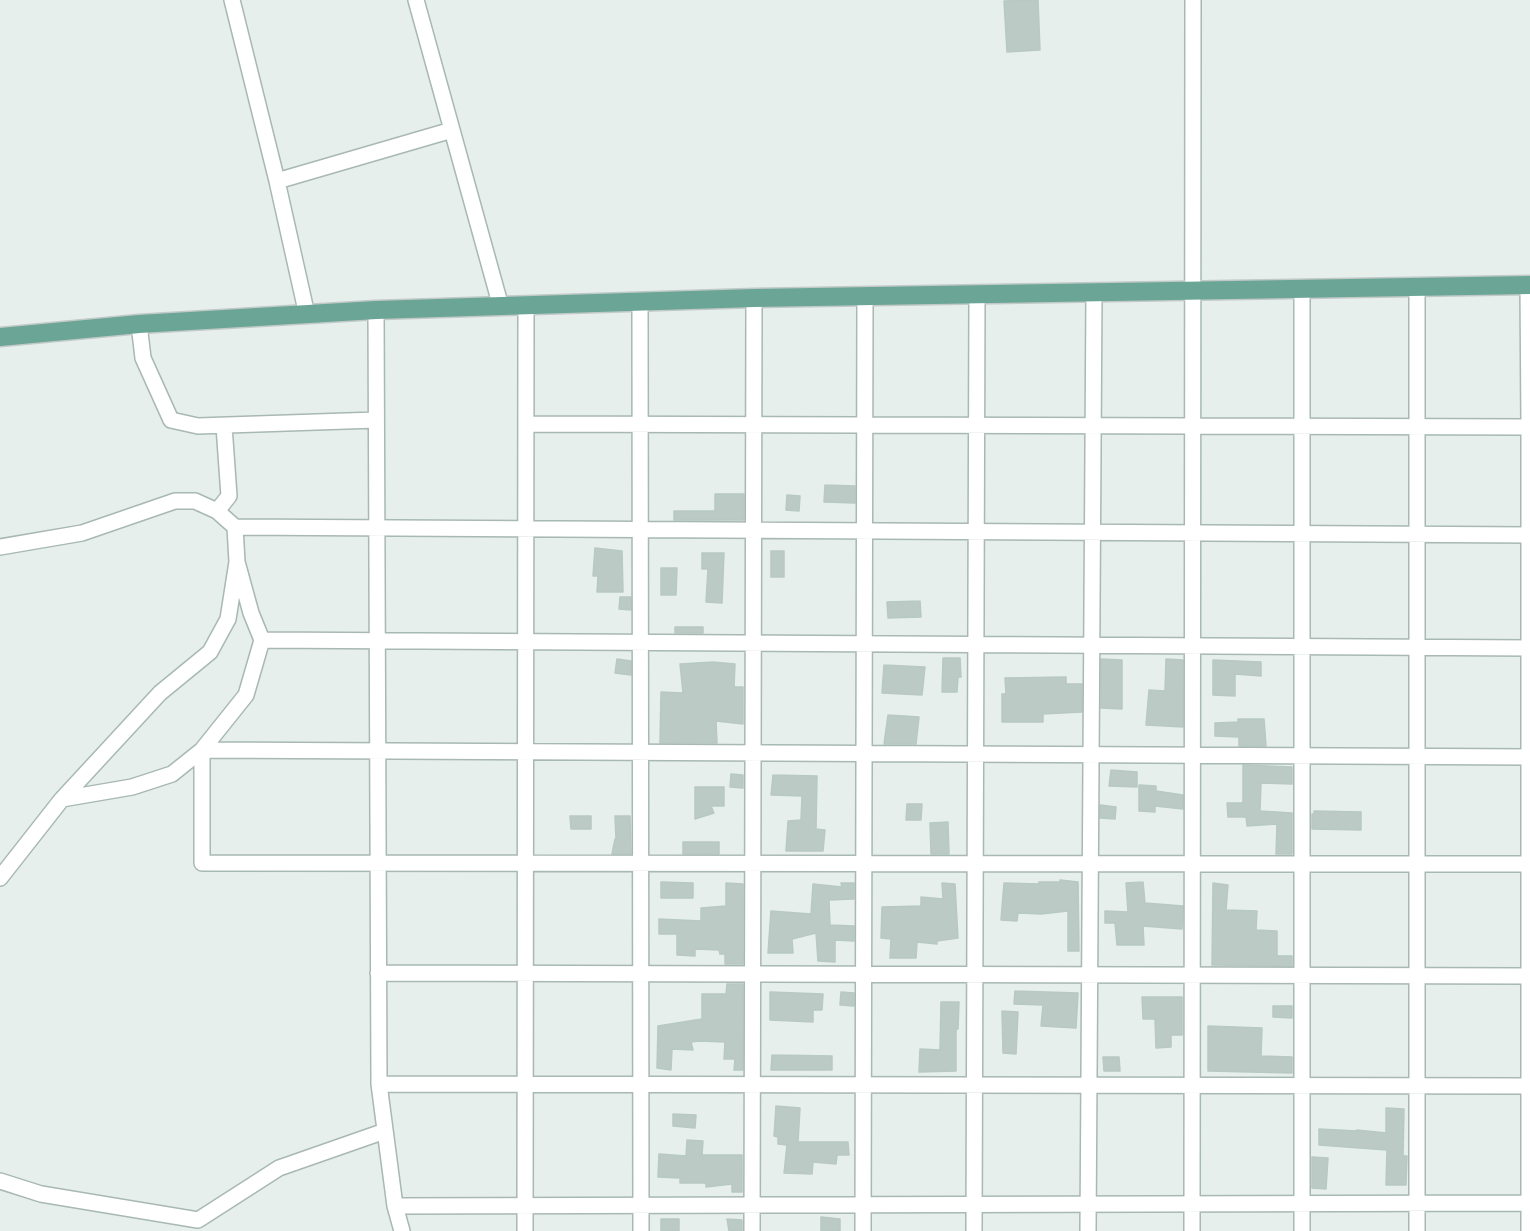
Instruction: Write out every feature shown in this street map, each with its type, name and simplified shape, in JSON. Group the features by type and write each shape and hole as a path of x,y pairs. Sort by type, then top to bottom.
{"main road":[{"path":"0,337 139,324 376,310 754,298 1529,285"}],"street":[{"path":"232,0 277,181 307,315"},
{"path":"416,0 501,307"},
{"path":"1192,1231 1193,0"},
{"path":"277,181 452,130"},
{"path":"1529,285 1529,1231"},
{"path":"1417,287 1417,1231"},
{"path":"1302,289 1304,427 1302,1231"},
{"path":"1088,1231 1094,292"},
{"path":"974,1231 977,294"},
{"path":"863,1231 865,297"},
{"path":"752,1231 754,298"},
{"path":"640,302 641,1231"},
{"path":"525,1231 526,305"},
{"path":"376,310 379,1084 395,1206 402,1231"},
{"path":"139,324 143,358 171,420 198,426 224,426 376,420"},
{"path":"526,424 1530,427"},
{"path":"218,511 229,496 224,426"},
{"path":"0,548 82,533 175,501 195,501 218,511 235,527 1530,535"},
{"path":"62,799 132,787 172,774 202,750 246,695 262,640 251,613 237,562 235,527"},
{"path":"0,878 62,799 160,693 210,652 228,618 237,562"},
{"path":"262,640 1530,648"},
{"path":"202,750 1530,757"},
{"path":"202,750 202,863 1530,864"},
{"path":"378,973 1529,976"},
{"path":"379,1084 1530,1086"},
{"path":"0,1181 41,1194 198,1220 279,1168 385,1131"},
{"path":"395,1206 1529,1203"}],"building":[{"path":"1038,0 1040,50 1007,52 1004,1"},
{"path":"825,485 855,486 855,503 824,502"},
{"path":"715,494 744,494 744,520 674,520 674,511 715,511"},
{"path":"787,495 800,496 799,511 786,510"},
{"path":"595,548 622,551 623,592 597,592 598,576 593,576"},
{"path":"771,551 784,551 784,577 771,577"},
{"path":"702,553 724,553 722,603 706,602 708,569 702,569"},
{"path":"661,568 677,568 676,595 661,595"},
{"path":"620,597 631,597 631,610 619,609"},
{"path":"920,601 921,617 888,618 887,602"},
{"path":"675,627 703,627 703,633 675,633"},
{"path":"943,658 960,658 961,677 958,677 957,692 942,692"},
{"path":"617,659 631,661 631,675 615,673"},
{"path":"1101,659 1122,660 1122,709 1101,708"},
{"path":"1166,659 1183,660 1183,727 1146,725 1149,690 1165,691"},
{"path":"1213,660 1261,662 1261,676 1235,674 1235,696 1213,695"},
{"path":"713,662 735,664 734,687 743,687 743,724 716,721 717,743 660,743 661,692 683,693 680,664"},
{"path":"884,665 925,667 922,695 882,693"},
{"path":"1066,677 1066,684 1082,684 1082,712 1043,714 1043,722 1002,722 1002,694 1006,694 1005,678"},
{"path":"888,715 919,717 916,744 884,744"},
{"path":"1238,719 1264,719 1266,746 1239,746 1239,737 1215,736 1215,723 1238,722"},
{"path":"1243,765 1292,767 1292,784 1261,783 1260,811 1292,813 1292,854 1276,854 1277,824 1247,826 1246,817 1228,817 1227,803 1243,803"},
{"path":"1111,770 1137,772 1137,787 1109,786"},
{"path":"731,774 743,775 743,788 730,787"},
{"path":"773,775 817,776 816,829 825,830 823,851 786,851 788,821 801,820 802,796 771,795"},
{"path":"1139,785 1156,786 1156,791 1183,795 1183,809 1155,806 1155,812 1139,811"},
{"path":"695,787 724,787 724,806 711,806 714,813 695,819"},
{"path":"907,804 922,804 921,820 906,820"},
{"path":"1100,805 1116,807 1115,819 1100,818"},
{"path":"1314,811 1361,812 1361,830 1312,829"},
{"path":"570,816 591,816 591,829 571,829"},
{"path":"615,816 630,816 631,854 612,854 616,839"},
{"path":"948,822 949,854 931,854 930,823"},
{"path":"683,842 719,842 719,854 683,854"},
{"path":"1060,880 1078,882 1079,951 1068,951 1068,911 1041,914 1018,913 1017,921 1001,920 1004,883 1039,884 1039,882 1060,882"},
{"path":"661,882 693,883 693,898 661,898"},
{"path":"1143,882 1145,903 1183,906 1182,929 1143,926 1144,945 1117,945 1115,923 1105,923 1105,911 1128,912 1126,883"},
{"path":"726,883 743,884 743,964 725,964 725,954 720,954 719,950 695,949 695,956 677,955 677,934 659,934 659,919 701,921 701,908 726,906"},
{"path":"841,883 854,883 854,899 829,900 830,925 854,926 854,941 835,940 835,962 818,961 816,933 792,939 793,953 768,953 771,911 811,914 813,884 842,887"},
{"path":"942,883 955,884 958,938 937,941 937,944 917,942 916,958 890,958 891,939 881,938 882,907 921,906 921,897 943,899"},
{"path":"1213,883 1228,885 1226,910 1257,911 1256,930 1277,931 1277,956 1292,956 1292,966 1212,965"},
{"path":"727,984 743,984 743,1070 734,1070 735,1059 724,1059 725,1042 699,1041 691,1042 693,1050 672,1049 671,1070 657,1068 658,1026 702,1019 702,994 726,994"},
{"path":"1015,991 1078,993 1076,1028 1041,1026 1043,1005 1014,1004"},
{"path":"770,992 823,994 822,1010 813,1010 813,1022 770,1020"},
{"path":"841,992 854,993 854,1006 840,1005"},
{"path":"1142,997 1182,997 1182,1035 1171,1035 1171,1047 1156,1048 1155,1019 1143,1019"},
{"path":"941,1002 959,1002 958,1029 956,1029 956,1071 919,1072 920,1049 940,1050"},
{"path":"1273,1006 1292,1006 1292,1018 1273,1017"},
{"path":"1002,1011 1018,1012 1016,1054 1003,1053"},
{"path":"1208,1026 1262,1028 1261,1056 1292,1057 1292,1073 1208,1071"},
{"path":"772,1055 832,1056 832,1070 771,1070"},
{"path":"1103,1057 1119,1057 1120,1071 1104,1071"},
{"path":"776,1106 800,1108 798,1142 848,1142 849,1155 837,1155 836,1164 813,1162 812,1174 784,1173 787,1145 778,1144 778,1137 774,1136"},
{"path":"1386,1108 1404,1109 1403,1156 1407,1156 1406,1185 1386,1185 1387,1150 1319,1145 1319,1129 1386,1133"},
{"path":"673,1114 696,1115 695,1128 673,1126"},
{"path":"687,1140 703,1141 702,1155 742,1155 742,1192 732,1192 732,1184 706,1187 706,1183 680,1183 680,1178 658,1177 659,1154 686,1156"},
{"path":"1312,1157 1328,1158 1326,1189 1312,1188"},
{"path":"821,1217 840,1219 840,1231 821,1231"},
{"path":"661,1219 679,1219 679,1231 661,1231"},
{"path":"727,1219 742,1220 742,1231 729,1231"}]}
